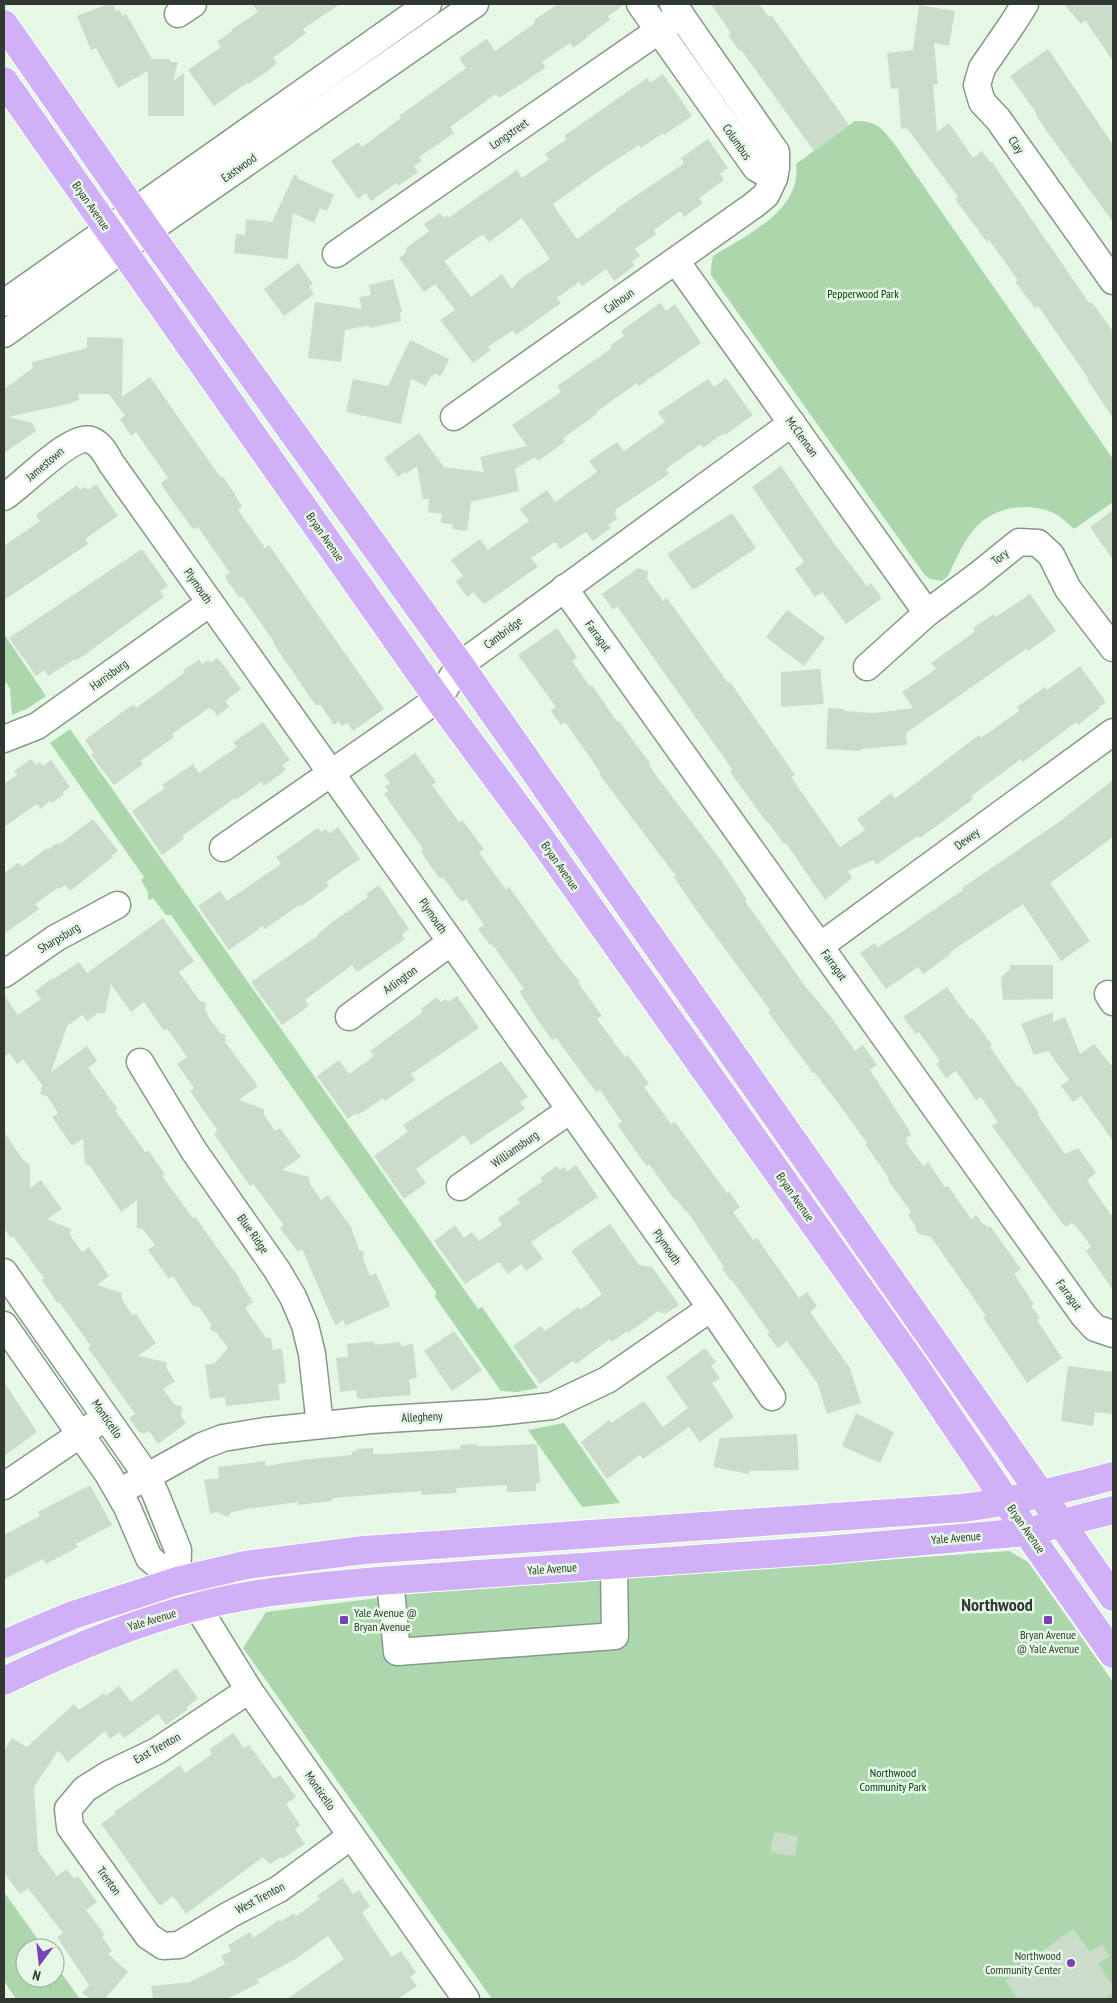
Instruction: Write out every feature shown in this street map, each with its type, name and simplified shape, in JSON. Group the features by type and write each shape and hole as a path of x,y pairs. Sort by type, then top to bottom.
{"main road":[{"path":"4,24 141,221 460,665 1113,1597"},
{"name":"Bryan Avenue","path":"4,81 438,699 537,833 914,1365 1027,1532 1113,1654"},
{"path":"4,1644 73,1615 177,1581 246,1565 345,1551 952,1508 1007,1502 1042,1495 1113,1476"},
{"name":"Yale Avenue","path":"4,1680 70,1650 125,1628 197,1606 316,1587 390,1580 826,1550 1027,1532 1113,1510"}],"street":[{"name":"Eastwood","path":"4,334 115,240 428,4"},
{"name":"Eastwood","path":"141,221 475,4"},
{"name":"Columbus","path":"640,4 756,168 774,178 776,152 677,9"},
{"name":"Clay","path":"1025,4 982,68 977,85 982,102 998,120 1113,281"},
{"name":"Longstreet","path":"336,254 658,30 677,9"},
{"name":"Calhoun","path":"454,417 754,206 766,194 774,178"},
{"name":"Eastwood","path":"4,303 115,240"},
{"name":"McClennan","path":"676,261 927,613"},
{"name":"Cambridge","path":"223,848 438,699 460,665 792,423"},
{"name":"Jamestown","path":"4,497 68,445 80,439 90,440"},
{"name":"Plymouth","path":"90,440 102,448 772,1397"},
{"name":"Tory","path":"866,667 927,613 1019,542 1038,543 1051,555 1068,589 1113,648"},
{"name":"Farragut","path":"564,588 1084,1316 1095,1328 1112,1334"},
{"name":"Harrisburg","path":"4,739 37,726 210,603"},
{"name":"Dewey","path":"820,946 1113,732"},
{"name":"Sharpsburg","path":"4,974 56,938 117,905"},
{"name":"Arlington","path":"349,1017 451,942"},
{"name":"Blue Ridge","path":"140,1062 194,1151 278,1270 293,1297 305,1325 312,1354 320,1425"},
{"name":"Williamsburg","path":"460,1187 570,1110"},
{"name":"Monticello","path":"4,1272 147,1476 178,1550 177,1581"},
{"name":"Allegheny","path":"119,1492 202,1446 223,1438 265,1431 370,1420 488,1413 552,1406 607,1380 711,1308"},
{"name":"Monticello","path":"4,1325 81,1434 119,1492 136,1526 148,1558 177,1581 197,1606 249,1690 351,1836 455,1996"},
{"path":"4,1486 105,1416"},
{"path":"390,1580 397,1652 615,1636 614,1565"},
{"name":"East Trenton","path":"68,1809 85,1789 109,1774 157,1751 249,1690"},
{"name":"Trenton","path":"68,1809 70,1827 81,1843 148,1936 163,1946"},
{"name":"West Trenton","path":"163,1946 179,1945 229,1914 279,1889 351,1836"}],"green space":[{"name":"Pepperwood Park","path":"855,121 877,125 893,142 1113,459 1113,502 1074,529 1059,516 1039,508 1016,508 995,513 972,531 948,576 942,581 930,579 924,574 711,275 713,256 755,230 781,208 790,195 796,181 796,164"},
{"path":"4,634 46,696 28,708 12,715 10,688 4,680"},
{"path":"70,729 478,1309 482,1307 538,1388 517,1392 501,1391 435,1297 436,1292 171,915 166,915 153,898 148,900 148,892 141,880 144,877 50,743"},
{"path":"564,1423 620,1503 582,1507 528,1430"},
{"name":"Northwood Community Park","path":"1009,1551 1028,1562 1113,1682 1113,1999 492,1999 243,1648 266,1612 419,1593"},
{"path":"4,1892 37,1938 15,1938 15,1988 65,1988 65,1978 80,1999 16,1999 4,1981"}],"building":[{"path":"108,4 113,4 116,12 120,10 122,16 126,14 152,59 170,59 170,62 178,62 173,81 184,73 184,116 148,116 148,71 118,88 96,48 91,50 77,16"},
{"path":"252,4 340,4 303,29 306,33 273,58 277,63 264,74 247,83 214,106 188,70 221,47 217,42 231,30 258,12"},
{"path":"558,4 625,4 608,16 610,20 573,48 570,43 542,62 546,67 499,98 496,94 450,127 454,133 419,157 422,161 414,166 418,172 398,186 396,183 371,201 366,193 358,199 331,161 358,142 362,147 401,118 399,116 466,68 459,58 487,39 495,51 535,23 534,20"},
{"path":"711,4 759,4 768,16 772,16 849,125 814,151 741,50 739,51 728,35 731,33"},
{"path":"1064,4 1113,4 1113,61 1085,20 1081,24"},
{"path":"919,5 955,11 949,46 934,43 938,84 933,85 937,132 949,123 973,158 982,151 992,162 1090,304 1092,302 1113,332 1113,418 1038,306 1035,308 1016,283 1017,279 989,240 987,242 955,199 958,197 907,128 901,129 898,88 891,89 887,53 913,50"},
{"path":"1048,49 1113,145 1113,222 1046,130 1010,76"},
{"path":"663,74 692,116 641,148 639,145 553,204 577,239 616,209 683,164 681,158 708,139 728,168 720,174 724,180 699,198 703,203 684,217 680,211 654,230 656,234 635,249 640,256 632,262 634,266 614,281 606,269 582,286 579,282 557,298 561,303 516,335 513,330 488,347 491,350 473,363 440,320 455,310 435,284 424,292 399,258 407,252 405,249 429,231 424,224 440,213 444,218 446,215 448,218 517,170 522,178 549,159 545,154 567,139 564,136 647,78 650,83","holes":["522,218 550,259 519,280 512,289 502,274 471,297 444,261 483,234 489,242"]},
{"path":"294,175 334,195 327,211 320,208 314,223 293,213 287,259 234,253 236,234 245,235 246,219 272,222"},
{"path":"298,263 313,284 309,286 314,294 284,316 264,289"},
{"path":"393,279 402,312 400,313 401,321 369,328 369,325 345,330 341,362 308,358 315,302 362,309 359,297 371,295 369,285"},
{"path":"660,303 666,311 675,304 701,343 639,386 637,383 596,412 597,414 563,438 565,442 538,461 535,457 515,469 519,491 471,502 467,531 452,529 453,524 441,523 442,514 428,512 429,499 423,499 417,466 398,477 384,458 419,433 444,467 484,472 480,457 527,446 512,425 561,392 557,386 612,348 611,345 624,336 621,331"},
{"path":"87,337 123,338 122,397 150,377 221,478 223,477 234,493 242,507 238,510 265,548 269,545 384,709 353,731 347,723 342,726 339,721 334,725 320,704 317,706 242,596 240,598 228,582 225,576 230,573 198,527 192,528 164,489 161,483 168,478 136,432 131,436 120,419 125,416 109,394 78,394 79,400 72,403 8,417 32,423 36,431 4,453 4,389 33,368 32,362 87,348"},
{"path":"410,340 449,359 440,376 434,373 426,386 411,379 401,424 346,412 353,379 388,386"},
{"path":"726,378 753,415 703,448 701,444 666,469 669,474 615,510 616,512 614,513 618,518 608,525 611,528 593,541 586,532 560,549 555,542 531,558 538,567 484,604 473,592 467,597 456,581 463,576 451,560 480,539 488,550 529,521 520,509 547,490 555,502 597,472 589,461 617,442 624,451 665,422 658,412 708,379 714,387"},
{"path":"781,466 833,542 867,586 871,583 882,598 846,624 822,592 815,597 795,569 804,562 752,487"},
{"path":"96,484 118,516 85,539 88,544 4,600 4,546 40,521 36,516 37,514 77,485 80,490 85,487 88,490"},
{"path":"1113,510 1113,560 1090,527"},
{"path":"732,513 756,548 693,590 667,554"},
{"path":"142,549 168,586 160,591 164,597 76,661 75,659 48,676 44,670 36,676 9,638"},
{"path":"638,568 648,571 647,579 663,601 667,598 728,683 730,682 795,775 791,777 840,847 865,830 857,819 880,801 891,793 895,799 979,735 981,738 1019,711 1017,707 1045,687 1047,690 1080,666 1106,702 1078,725 1076,722 1023,762 1021,759 971,796 973,799 920,838 918,836 877,864 873,860 848,871 852,878 825,900 786,843 784,844 767,823 730,772 732,770 725,759 617,606 613,610 602,594"},
{"path":"1030,594 1056,631 1028,651 1026,649 906,733 907,745 861,749 861,751 826,749 828,708 874,713 913,708 902,692 936,669 931,663 975,631 973,628 994,614 996,617"},
{"path":"787,610 825,638 804,666 766,637"},
{"path":"557,628 577,657 572,661 590,687 592,685 617,722 619,721 650,763 657,777 720,859 747,900 745,901 805,986 831,1017 855,1051 863,1045 877,1065 870,1070 909,1130 911,1135 906,1138 908,1141 906,1143 923,1166 928,1162 945,1187 948,1186 971,1219 976,1215 984,1225 990,1226 1021,1269 1014,1274 1034,1304 1031,1306 1040,1318 1037,1320 1062,1358 1027,1383 983,1317 986,1316 931,1237 919,1234 915,1228 908,1215 911,1212 887,1179 889,1178 865,1144 867,1143 768,1012 770,1010 697,911 674,877 676,876 599,774 601,773 565,722 561,725 551,711 556,707 518,655"},
{"path":"218,658 241,689 225,701 229,707 217,716 213,709 209,708 172,734 174,737 140,761 143,764 114,785 91,755 94,753 85,740 125,710 134,705 136,708 184,673 183,670 199,660 202,664 208,660 210,663"},
{"path":"820,669 824,704 781,707 781,672"},
{"path":"263,722 290,760 282,765 286,770 264,786 261,782 236,800 235,798 182,836 184,839 162,855 132,811 165,788 162,785 193,764 199,773 237,747 233,742"},
{"path":"415,753 436,782 432,785 459,822 462,820 484,849 479,852 506,890 509,887 557,954 580,982 578,983 602,1016 597,1019 625,1057 628,1055 649,1084 644,1087 671,1124 675,1122 727,1193 729,1191 740,1207 733,1212 753,1240 757,1238 799,1298 807,1292 817,1306 810,1312 850,1368 861,1403 827,1414 818,1384 787,1341 778,1348 767,1334 769,1332 722,1268 724,1267 687,1211 675,1200 649,1164 647,1166 642,1160 620,1129 618,1124 622,1122 600,1090 596,1092 556,1038 552,1040 537,1019 521,994 520,991 524,989 492,944 490,945 478,929 484,925 466,899 462,902 458,898 443,877 440,879 425,858 421,851 423,849 384,794 389,791 385,787 390,783 384,775"},
{"path":"31,759 36,765 40,762 43,766 51,760 70,787 52,803 50,801 40,809 37,804 4,827 4,784 17,775 14,771"},
{"path":"1113,780 1113,837 1050,883 1090,941 1061,961 1023,904 950,952 951,954 923,974 918,967 886,989 860,953 875,943 878,947 963,890 962,888 1059,822"},
{"path":"93,819 118,851 70,891 65,885 60,889 59,887 35,904 39,909 4,934 4,873 18,863 22,867 47,848 58,843 60,844"},
{"path":"338,827 360,859 326,882 329,886 300,907 299,905 265,929 263,926 229,950 198,906 220,891 227,901 281,864 276,857 318,828 321,832 326,829 329,833"},
{"path":"379,885 409,929 402,934 405,939 359,971 356,971 352,965 305,1000 309,1006 282,1025 251,982 319,935 331,923 368,897 366,894"},
{"path":"163,918 194,961 179,972 200,1001 206,1003 205,1009 209,1018 221,1034 226,1035 225,1042 258,1086 239,1100 264,1109 264,1115 275,1131 280,1128 301,1157 282,1170 309,1177 310,1184 321,1200 328,1195 351,1227 359,1250 364,1252 363,1258 370,1276 376,1273 390,1306 345,1326 344,1320 335,1325 302,1249 298,1252 280,1228 284,1225 253,1184 250,1186 214,1134 218,1131 190,1091 194,1088 177,1064 187,1057 169,1031 166,1029 164,1031 144,1002 131,1012 111,984 105,1013 98,1013 87,1021 82,1015 67,1026 51,1072 87,1046 97,1061 88,1068 117,1108 115,1110 145,1152 148,1150 165,1174 162,1176 193,1218 195,1217 240,1279 253,1302 245,1308 266,1338 271,1338 273,1350 282,1349 286,1383 278,1384 280,1400 226,1406 225,1397 210,1399 205,1365 214,1364 228,1348 216,1332 210,1330 211,1324 199,1307 193,1306 173,1276 169,1279 148,1250 155,1245 143,1229 137,1228 137,1200 121,1212 90,1166 85,1164 83,1138 72,1146 52,1117 58,1113 47,1096 40,1094 42,1085 23,1059 17,1064 9,1053 4,1057 4,995 18,1015 41,999 35,991 51,979 79,962 87,973"},
{"path":"1010,965 1053,965 1053,999 1003,1000 1001,977 1010,969"},
{"path":"947,987 992,1045 990,1047 1039,1113 1037,1114 1065,1154 1078,1148 1096,1173 1087,1180 1113,1218 1113,1290 1086,1251 1091,1246 1075,1225 1072,1223 1066,1227 1062,1223 992,1126 998,1122 981,1097 976,1100 956,1071 946,1078 936,1064 940,1061 919,1032 916,1034 903,1017"},
{"path":"457,996 479,1028 411,1074 415,1080 385,1101 383,1098 358,1115 356,1113 348,1119 317,1076 339,1060 349,1074 374,1056 370,1051 423,1012 421,1009 437,997 441,1002 446,999 448,1002"},
{"path":"1053,1012 1053,1022 1065,1017 1080,1054 1094,1044 1113,1067 1113,1141 1081,1096 1073,1102 1061,1086 1069,1080 1048,1051 1034,1055 1021,1024"},
{"path":"501,1061 528,1097 520,1102 525,1109 471,1145 464,1135 416,1169 426,1183 404,1199 374,1156 408,1132 403,1125"},
{"path":"4,1132 23,1160 30,1165 30,1188 41,1180 62,1209 47,1219 71,1229 70,1235 82,1252 89,1247 109,1276 97,1285 122,1293 122,1300 133,1316 136,1314 156,1343 138,1356 166,1362 167,1369 175,1381 163,1389 175,1405 182,1406 181,1416 186,1423 158,1444 149,1431 143,1434 140,1433 129,1418 135,1414 88,1348 91,1346 60,1303 58,1304 42,1280 44,1278 13,1236 11,1238 4,1228"},
{"path":"576,1165 598,1197 531,1242 543,1259 526,1271 521,1264 508,1274 499,1262 465,1284 434,1241 455,1225 464,1238 472,1232 479,1241 502,1225 498,1218 520,1203 517,1199 543,1181 540,1178 557,1166 560,1170 564,1167 567,1171"},
{"path":"610,1224 639,1265 652,1267 679,1305 665,1314 664,1312 661,1314 658,1311 628,1333 627,1331 612,1342 610,1339 576,1364 573,1361 540,1384 513,1346 541,1326 545,1331 578,1307 580,1310 602,1294 571,1251"},
{"path":"454,1331 482,1370 452,1391 424,1351"},
{"path":"374,1341 374,1345 399,1342 402,1346 413,1344 417,1378 409,1379 411,1395 360,1399 357,1398 356,1390 340,1392 336,1358 348,1357 347,1344"},
{"path":"705,1348 716,1362 711,1366 720,1378 712,1383 734,1417 700,1442 689,1427 643,1459 640,1455 607,1479 581,1442 609,1420 611,1423 644,1401 663,1427 688,1408 666,1377"},
{"path":"1068,1366 1113,1372 1113,1414 1095,1412 1093,1426 1061,1421"},
{"path":"4,1382 37,1432 4,1456"},
{"path":"856,1413 894,1432 880,1463 842,1446"},
{"path":"797,1434 799,1470 749,1471 749,1474 713,1467 720,1438"},
{"path":"477,1444 477,1446 496,1446 537,1444 540,1483 536,1483 536,1491 507,1492 507,1485 456,1488 457,1493 422,1495 421,1491 332,1498 332,1501 298,1505 298,1502 246,1509 232,1512 227,1517 217,1512 210,1514 204,1480 219,1478 218,1467 265,1461 266,1466 352,1455 352,1452 357,1451 357,1449 373,1448 373,1454 386,1454 461,1449 460,1445"},
{"path":"90,1485 112,1525 76,1544 78,1547 46,1564 43,1559 4,1579 4,1535 40,1516 38,1512"},
{"path":"176,1668 198,1698 186,1708 187,1710 166,1725 158,1714 124,1738 120,1732 110,1739 105,1731 68,1762 58,1751 34,1787 38,1851 57,1876 67,1869 74,1879 78,1876 97,1902 86,1910 105,1935 102,1937 112,1951 108,1954 128,1972 105,1999 90,1999 82,1993 89,1985 65,1949 65,1938 57,1937 63,1933 28,1888 20,1894 4,1873 4,1751 12,1738 27,1747 74,1704 79,1710 104,1693 106,1696 119,1686 131,1702"},
{"path":"233,1733 244,1748 249,1745 274,1779 280,1775 296,1797 286,1804 300,1825 295,1829 305,1844 282,1859 281,1857 270,1864 263,1857 186,1914 173,1896 160,1906 101,1824 115,1814 114,1812 180,1765 185,1773 212,1754 209,1750"},
{"path":"774,1832 798,1836 795,1856 770,1852"},
{"path":"342,1878 353,1894 359,1890 370,1906 362,1913 392,1957 401,1951 416,1972 410,1977 417,1986 398,1999 287,1999 344,1959 328,1936 297,1958 257,1980 259,1983 227,1999 153,1999 151,1986 190,1982 225,1964 221,1956 231,1951 228,1945 250,1932 253,1938 279,1920 280,1922 294,1913 296,1916 320,1899 317,1896"},
{"name":"Northwood Community Center","path":"1073,1929 1090,1952 1102,1944 1110,1956 1098,1964 1113,1986 1113,1993 1104,1999 1018,1999 1005,1981 1024,1968 1020,1962 1031,1954 1034,1957"}],"place":[{"name":"Yale Avenue @ Bryan Avenue","path":"344,1620"},
{"name":"Bryan Avenue @ Yale Avenue","path":"1048,1620"},
{"name":"Northwood Community Center","path":"1071,1963"}],"district":[{"name":"Northwood","path":"997,1605"}]}
